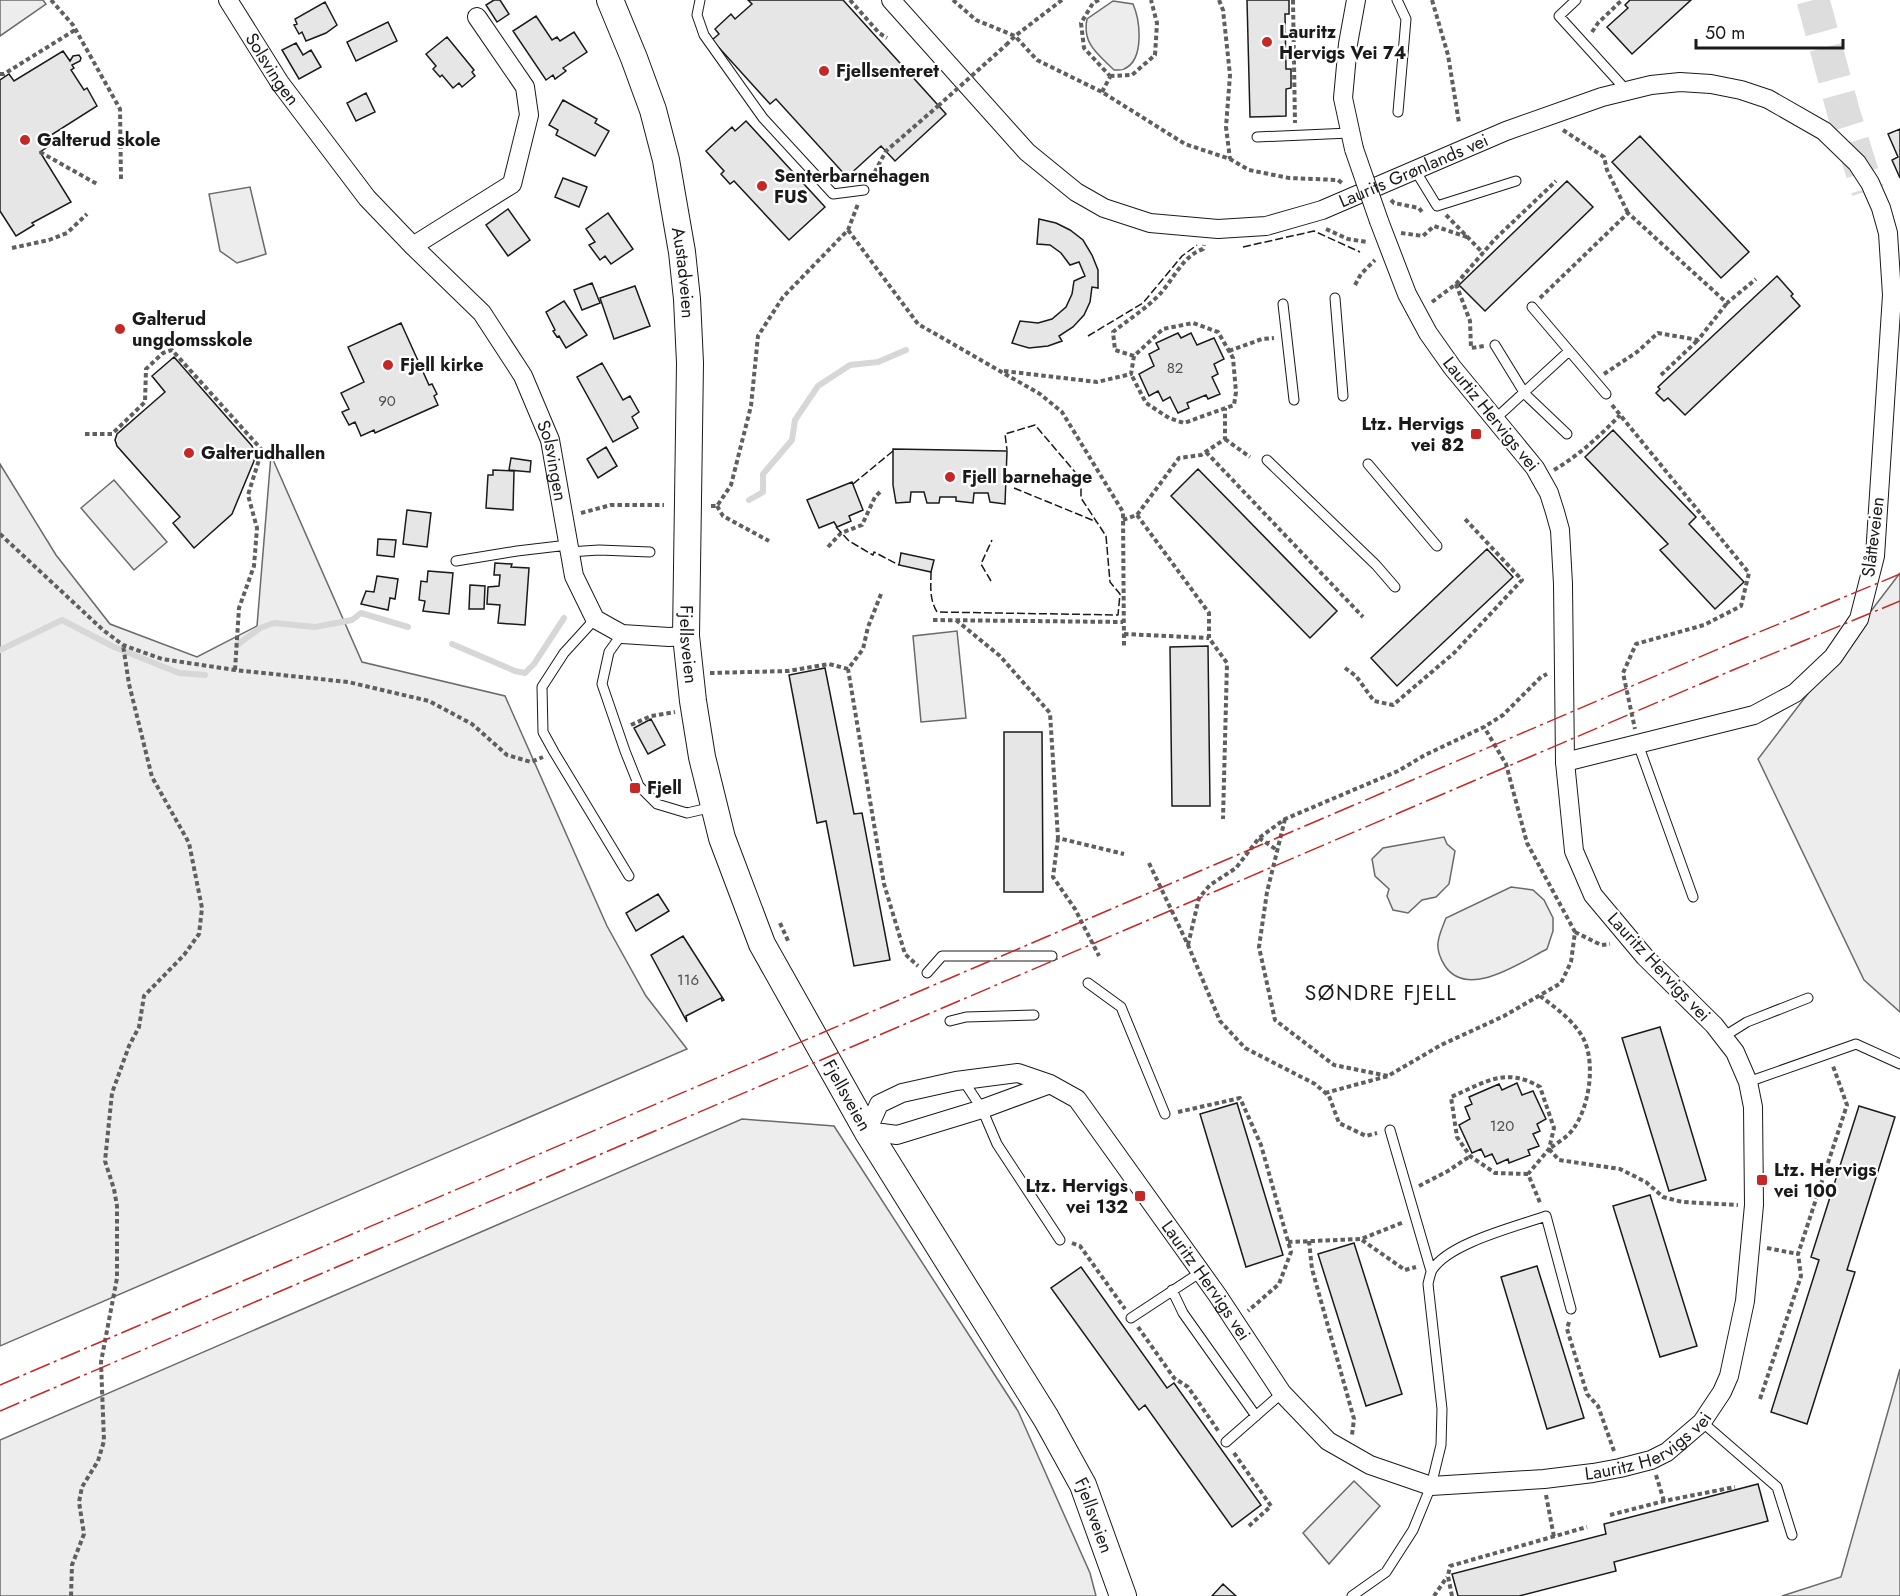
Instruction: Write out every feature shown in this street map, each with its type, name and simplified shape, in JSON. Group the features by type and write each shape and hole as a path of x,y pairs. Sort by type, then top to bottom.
{"main road":[{"name":"Austadveien","path":"610,0 653,110 666,160 682,252 690,363 686,556"},
{"name":"Fjellsveien","path":"686,556 686,636 702,757 733,872 762,944 867,1131 1046,1418 1083,1485 1123,1596"}],"street":[{"name":"Solsvingen","path":"228,0 284,88 367,198 412,246 482,313 523,375 550,440 574,576 595,619"},
{"name":"Laurits Grønlands vei","path":"891,0 1028,152 1076,192 1104,208 1150,223 1208,228 1266,226 1322,210 1506,131 1602,97 1627,90 1680,82 1712,84 1741,90 1768,99 1824,131 1857,164 1870,183 1888,232 1892,295"},
{"path":"1352,141 1343,98 1348,44 1356,0"},
{"path":"412,246 512,184 529,115 525,87 477,17"},
{"name":"Laurtiz Hervigs vei","path":"1352,141 1379,221 1417,314 1452,367 1542,478 1556,512 1560,530 1564,762"},
{"name":"Slåtteveien","path":"1564,762 1754,714 1795,693 1833,657 1859,619 1875,556 1892,295"},
{"path":"595,619 622,634 686,636"},
{"name":"Lauritz Hervigs vei","path":"867,1131 879,1104 902,1093 963,1080 1018,1073 1050,1084 1077,1099 1201,1272 1282,1393 1328,1441 1370,1465 1431,1486 1544,1479 1593,1473 1651,1460 1667,1452 1702,1422 1730,1376 1745,1301 1751,1246 1754,1205 1754,1107 1749,1082 1735,1052 1723,1036 1631,941 1593,895 1574,851 1564,762"},
{"path":"867,1131 897,1135 982,1109 1050,1084"}],"lane":[{"path":"700,0 697,15 704,34 763,118 833,194 864,190"},
{"path":"1397,0 1406,19 1398,112"},
{"path":"1576,0 1559,16 1627,90"},
{"path":"1257,137 1296,136 1352,141"},
{"path":"1415,170 1437,206 1516,182"},
{"path":"1335,298 1343,396"},
{"path":"1283,304 1294,400"},
{"path":"1532,308 1606,393"},
{"path":"1495,345 1525,393 1567,434"},
{"path":"1494,420 1569,351"},
{"path":"1267,460 1376,565 1395,587"},
{"path":"1368,464 1437,546"},
{"path":"456,561 568,548 650,552"},
{"path":"595,619 564,653 542,687 543,732 629,876"},
{"path":"622,634 609,652 602,684 639,786 657,804 687,813 714,806"},
{"path":"1638,744 1693,897"},
{"path":"927,973 942,956 1052,956"},
{"path":"1088,982 1121,1007 1166,1114"},
{"path":"1723,1036 1747,1022 1809,998"},
{"path":"950,1021 966,1017 1034,1015"},
{"path":"1749,1082 1856,1044 1900,1064"},
{"path":"963,1080 982,1109 997,1144 1060,1240"},
{"path":"1352,1596 1386,1572 1413,1530 1431,1486 1441,1445 1442,1409 1428,1284 1430,1268 1390,1130"},
{"path":"1430,1268 1456,1248 1545,1216 1571,1309"},
{"path":"1131,1318 1201,1272"},
{"path":"1172,1290 1183,1313 1256,1416"},
{"path":"1227,1442 1282,1393"},
{"path":"1702,1422 1777,1487 1792,1535"}],"path":[{"path":"51,0 75,30 120,110 121,179"},
{"path":"850,0 887,39"},
{"path":"953,0 976,20 1015,36 1037,60 1102,92 1185,144 1230,159 1249,170 1289,178 1338,180 1356,196"},
{"path":"769,541 723,516 714,506 731,485 751,406 758,336 783,297 848,230 864,190 886,151 1015,36 1062,0"},
{"path":"1099,0 1091,2 1081,23 1084,48 1110,76 1132,75 1155,54 1157,23 1151,0"},
{"path":"1219,0 1223,10 1230,75 1227,128 1230,159"},
{"path":"1293,0 1296,136"},
{"path":"1432,0 1448,55 1459,123"},
{"path":"1585,43 1598,23 1622,0"},
{"path":"0,74 4,75 75,30"},
{"path":"1102,92 1110,76"},
{"path":"1544,118 1604,157 1607,170 1628,213 1727,303"},
{"path":"40,152 97,184"},
{"path":"1417,314 1456,284 1483,253 1556,181"},
{"path":"1377,187 1394,203 1419,208 1434,226 1467,237"},
{"path":"1437,206 1483,253"},
{"path":"1532,308 1548,288 1628,213"},
{"path":"12,248 49,240 67,232 87,214"},
{"path":"1300,216 1348,239 1389,246"},
{"path":"1355,285 1361,274 1402,233 1423,236 1434,226"},
{"path":"1134,356 1115,350 1113,332 1161,293 1192,253 1203,249 1208,228"},
{"path":"848,230 918,324 1040,394 1062,412 1123,512 1124,647"},
{"path":"1661,375 1698,340 1727,303 1756,279"},
{"path":"1456,284 1470,321 1471,348 1495,345"},
{"path":"1193,323 1218,332 1233,358 1236,392 1234,405 1184,423 1169,418 1146,403 1131,374 1134,356 1163,329 1193,323"},
{"path":"1594,380 1637,352 1658,333 1698,340"},
{"path":"1229,351 1262,339 1287,337"},
{"path":"86,434 112,434 146,402 146,369 163,353 172,350 262,450 248,495 257,528 254,566 238,608 235,670"},
{"path":"1000,371 1097,382 1131,374"},
{"path":"1606,393 1620,416 1749,573 1741,606 1704,625 1636,644 1623,673 1638,744"},
{"path":"1225,408 1225,439"},
{"path":"1542,478 1569,462 1620,416"},
{"path":"1123,520 1137,515 1179,458 1201,455 1225,439"},
{"path":"1225,439 1250,457"},
{"path":"1206,452 1363,617"},
{"path":"828,547 841,533 861,525 875,497 882,490"},
{"path":"563,517 611,506 664,506"},
{"path":"1137,515 1209,613 1209,638 1227,663 1222,819"},
{"path":"1345,668 1356,676 1374,701 1394,705 1454,653 1522,580 1465,519"},
{"path":"0,534 103,630 123,645 162,658 235,670 348,682 429,701 472,724 507,755 531,762 554,753"},
{"path":"881,594 868,627 864,649 848,669 884,884 905,954 927,973"},
{"path":"933,620 1123,622"},
{"path":"956,620 1000,656 1050,713 1058,838 1053,878 1075,909 1099,956"},
{"path":"1124,634 1209,638"},
{"path":"71,1596 72,1565 84,1534 79,1502 82,1487 98,1461 104,1441 101,1362 117,1278 117,1206 105,1161 112,1093 129,1046 139,1027 144,996 184,955 198,934 202,908 189,843 152,777 129,684 123,645"},
{"path":"706,673 778,671 829,664 848,669"},
{"path":"1188,945 1199,898 1210,885 1236,868 1259,838 1285,819 1398,771 1425,755 1484,727 1503,715 1541,677 1564,665"},
{"path":"618,730 651,716 676,712"},
{"path":"1484,727 1506,764 1527,843 1575,932 1601,945 1631,941"},
{"path":"1285,819 1267,892 1259,947 1275,1020 1334,1065 1389,1076"},
{"path":"1058,838 1124,854"},
{"path":"1259,838 1277,850"},
{"path":"1149,863 1188,945 1220,1021 1245,1048 1315,1084 1329,1096 1339,1123 1366,1136 1390,1130"},
{"path":"777,916 792,949"},
{"path":"1325,1093 1389,1076 1441,1045 1504,1016 1540,996 1561,982 1571,962 1575,932"},
{"path":"1528,1174 1549,1149 1574,1129 1584,1105 1590,1068 1585,1041 1563,1012 1540,996"},
{"path":"1760,1399 1801,1276 1798,1254 1847,1105 1828,1054"},
{"path":"1528,1174 1496,1173 1470,1156 1457,1137 1451,1097 1500,1076 1526,1078 1540,1087 1554,1128 1549,1149"},
{"path":"1166,1114 1240,1098 1261,1145 1291,1252 1279,1284 1236,1323"},
{"path":"1549,1149 1558,1160 1620,1169 1646,1182 1663,1197 1682,1202 1754,1205"},
{"path":"1408,1192 1448,1171 1470,1156"},
{"path":"1528,1174 1545,1216"},
{"path":"1288,1242 1361,1239 1415,1217"},
{"path":"1361,1239 1405,1270 1430,1268"},
{"path":"1060,1240 1080,1246 1174,1378 1188,1387 1271,1506 1249,1526"},
{"path":"1309,1241 1312,1269 1354,1419 1350,1453"},
{"path":"1751,1246 1798,1254"},
{"path":"1571,1309 1567,1329 1570,1340 1587,1395 1598,1406 1620,1468"},
{"path":"1651,1460 1664,1501"},
{"path":"1544,1479 1554,1538"},
{"path":"1610,1515 1664,1501 1736,1487"},
{"path":"1452,1596 1448,1576 1450,1566 1587,1527"},
{"path":"1434,1596 1448,1576"}],"shaded area":[{"path":"0,0 43,0 46,4 0,36"},
{"path":"1113,1 1133,4 1138,20 1138,49 1131,64 1123,70 1114,70 1102,59 1089,42 1087,35 1087,19"},
{"path":"250,187 266,254 237,263 220,251 209,194"},
{"path":"271,455 362,662 505,696 607,926 646,996 687,1049 0,1346 0,464 56,555 110,624 197,657 257,626"},
{"path":"114,480 167,542 134,570 81,508"},
{"path":"1900,573 1900,1012 1864,980 1758,759"},
{"path":"957,631 966,718 921,722 913,636"},
{"path":"1444,837 1447,844 1455,851 1449,884 1436,897 1422,900 1408,913 1393,910 1387,896 1389,889 1375,876 1372,859 1383,848"},
{"path":"1511,887 1533,890 1544,900 1553,918 1553,931 1547,949 1495,975 1467,980 1455,976 1445,966 1438,948 1439,937 1446,918"},
{"path":"742,1119 834,1126 1018,1411 1090,1573 1096,1596 0,1596 0,1440"},
{"path":"1900,1369 1900,1596 1782,1596 1841,1577"},
{"path":"1354,1481 1380,1506 1329,1564 1303,1533"}],"building":[{"path":"494,0 500,0 509,14 497,22 486,5"},
{"name":"Fjellsenteret","path":"748,0 843,0 946,114 895,161 881,146 847,177 776,99 770,104 712,40 719,34 715,29 731,14 735,19 752,4"},
{"name":"Lauritz Hervigs Vei 74","path":"1247,0 1289,0 1289,14 1285,14 1286,69 1291,69 1291,88 1286,89 1286,116 1250,117"},
{"path":"1630,0 1691,0 1632,54 1607,27 1628,8 1625,5"},
{"path":"325,2 337,25 326,33 306,41 302,32 299,34 294,25 297,24 295,19"},
{"path":"536,16 552,40 557,37 560,41 574,32 587,52 563,68 566,71 555,79 553,75 546,80 513,31"},
{"path":"388,22 397,41 356,61 347,42"},
{"path":"447,37 474,70 472,72 475,76 462,87 459,83 453,88 442,75 440,77 433,69 436,66 426,54"},
{"path":"296,43 303,55 311,50 321,67 299,79 282,50"},
{"name":"Galterud skole","path":"63,51 70,61 73,56 79,55 81,58 72,65 74,68 71,70 84,90 87,88 97,106 48,137 52,144 40,152 71,202 32,223 34,225 16,236 0,211 0,80 9,74 14,81"},
{"path":"366,93 375,112 356,121 347,103"},
{"path":"563,100 597,119 595,123 609,131 595,156 556,135 558,130 549,125"},
{"path":"746,121 825,207 789,240 734,181 730,184 721,174 724,171 706,151 732,127 735,131"},
{"path":"1900,129 1900,178 1892,160 1898,157 1888,134"},
{"path":"1640,136 1749,252 1721,278 1612,162"},
{"path":"563,178 587,187 579,207 555,197"},
{"path":"1567,181 1593,207 1485,311 1459,285"},
{"path":"508,209 530,240 508,256 486,225"},
{"path":"608,213 633,249 611,264 605,256 600,260 589,245 595,242 586,229"},
{"path":"1039,219 1056,223 1083,240 1098,270 1098,288 1092,287 1090,302 1084,315 1073,327 1059,336 1062,341 1048,346 1029,348 1012,343 1020,321 1038,323 1052,319 1066,307 1072,294 1074,281 1085,276 1079,262 1070,265 1061,253 1050,245 1037,244"},
{"path":"1777,276 1800,306 1685,415 1668,398 1664,401 1656,393 1660,389 1658,387"},
{"path":"592,283 600,303 582,310 574,290"},
{"path":"635,286 650,326 614,339 600,298"},
{"path":"564,301 587,335 566,348 553,331 555,330 546,312"},
{"name":"Fjell kirke","path":"401,323 429,385 432,384 437,394 434,396 438,405 375,433 374,430 361,436 355,422 349,425 342,412 349,409 341,393 364,382 348,347"},
{"path":"1178,333 1181,338 1191,333 1197,345 1214,338 1224,359 1214,364 1218,374 1212,377 1220,394 1208,399 1206,395 1187,403 1189,408 1178,413 1170,397 1163,401 1158,391 1149,396 1139,374 1154,366 1149,354 1159,349 1156,343"},
{"name":"Galterudhallen","path":"174,357 252,446 255,454 232,514 194,548 173,523 180,517 117,446 115,440 117,434 165,392 152,376"},
{"path":"602,363 623,400 630,396 639,412 632,417 638,428 613,442 577,377"},
{"path":"1613,430 1696,517 1689,524 1744,582 1715,609 1660,550 1668,544 1585,457"},
{"path":"606,447 617,466 598,478 587,459"},
{"path":"893,449 1007,451 1005,504 990,502 988,493 974,493 973,503 956,501 956,497 940,497 939,503 927,503 924,492 911,492 910,502 896,503 893,485"},
{"path":"511,458 531,461 530,472 509,470"},
{"path":"1198,469 1337,611 1310,638 1171,496"},
{"path":"493,470 514,471 513,510 486,508 488,475 493,475"},
{"path":"852,482 863,510 849,516 851,521 837,527 834,522 819,528 807,500"},
{"path":"407,510 431,513 427,547 403,544"},
{"path":"378,539 396,540 394,557 377,555"},
{"path":"1487,549 1513,577 1397,686 1371,658"},
{"path":"901,553 934,560 931,572 899,565"},
{"path":"495,563 529,568 525,625 498,623 500,605 487,604 488,587 499,586 500,575 494,575"},
{"path":"428,571 453,573 449,614 423,611 425,601 419,600 421,581 427,582"},
{"path":"377,576 398,579 395,599 390,598 388,610 361,604 366,591 374,592"},
{"path":"470,585 485,586 484,609 469,609"},
{"path":"1208,646 1210,806 1172,806 1170,647"},
{"path":"825,668 854,814 862,813 890,960 854,966 826,821 817,823 789,675"},
{"path":"651,719 665,745 648,754 634,728"},
{"path":"1004,732 1042,732 1043,892 1004,892"},
{"path":"658,894 669,911 636,931 626,913"},
{"path":"683,936 724,1000 722,1001 721,998 686,1016 687,1022 651,955"},
{"path":"1660,1027 1706,1180 1669,1191 1622,1038"},
{"path":"1517,1083 1522,1095 1533,1091 1546,1119 1537,1124 1540,1131 1533,1134 1539,1146 1528,1150 1530,1155 1509,1163 1508,1159 1497,1164 1492,1154 1485,1157 1481,1149 1472,1153 1459,1125 1470,1119 1465,1107 1472,1104 1469,1097 1499,1084 1502,1090"},
{"path":"1237,1103 1283,1255 1246,1267 1200,1114"},
{"path":"1859,1106 1895,1117 1847,1270 1855,1272 1807,1424 1771,1412 1819,1260 1811,1257"},
{"path":"1650,1195 1697,1346 1660,1357 1613,1206"},
{"path":"1354,1243 1402,1394 1366,1406 1318,1254"},
{"path":"1537,1266 1584,1418 1547,1429 1501,1277"},
{"path":"1081,1267 1167,1388 1174,1383 1261,1505 1232,1527 1145,1405 1139,1410 1051,1288"},
{"path":"1758,1484 1768,1521 1614,1562 1616,1571 1519,1596 1458,1596 1452,1574 1606,1534 1604,1524"},
{"path":"1223,1584 1236,1596 1212,1596"}],"waterway":[{"path":"749,500 763,492 763,474 792,440 795,420 818,386 850,365 878,362 906,350"},
{"path":"237,645 260,628 274,623 315,627 352,620 361,613 408,627"},
{"path":"452,644 515,671 525,673 534,664 564,618"},
{"path":"0,650 62,620 114,647 179,673 205,675"}],"tunnel":[{"path":"1813,0 1868,191"}],"fence":[{"path":"1243,247 1314,231 1360,252"},
{"path":"1088,336 1143,303 1182,256 1197,245"},
{"path":"931,572 932,597 937,612 1118,615 1120,594 1110,582 1106,536 1081,498 1081,479 1035,425 1005,434 1007,450"},
{"path":"853,484 893,451"},
{"path":"1014,488 1097,522"},
{"path":"836,527 849,541 873,555 874,552 899,565"},
{"path":"991,581 981,564 992,540"}],"power":[{"path":"0,1385 1723,647 1900,574"},
{"path":"0,1411 1733,670 1900,601"}],"place":[{"name":"Lauritz Hervigs Vei 74","path":"1267,42"},
{"name":"Fjellsenteret","path":"824,71"},
{"name":"Galterud skole","path":"25,140"},
{"name":"Senterbarnehagen FUS","path":"762,186"},
{"name":"Galterud ungdomsskole","path":"120,329"},
{"name":"Fjell kirke","path":"388,365"},
{"name":"Ltz. Hervigs vei 82","path":"1476,434"},
{"name":"Galterudhallen","path":"189,453"},
{"name":"Fjell barnehage","path":"950,477"},
{"name":"Fjell","path":"635,788"},
{"name":"Ltz. Hervigs vei 100","path":"1762,1180"},
{"name":"Ltz. Hervigs vei 132","path":"1140,1196"}],"district":[{"name":"SØNDRE FJELL","path":"1381,993"}]}
